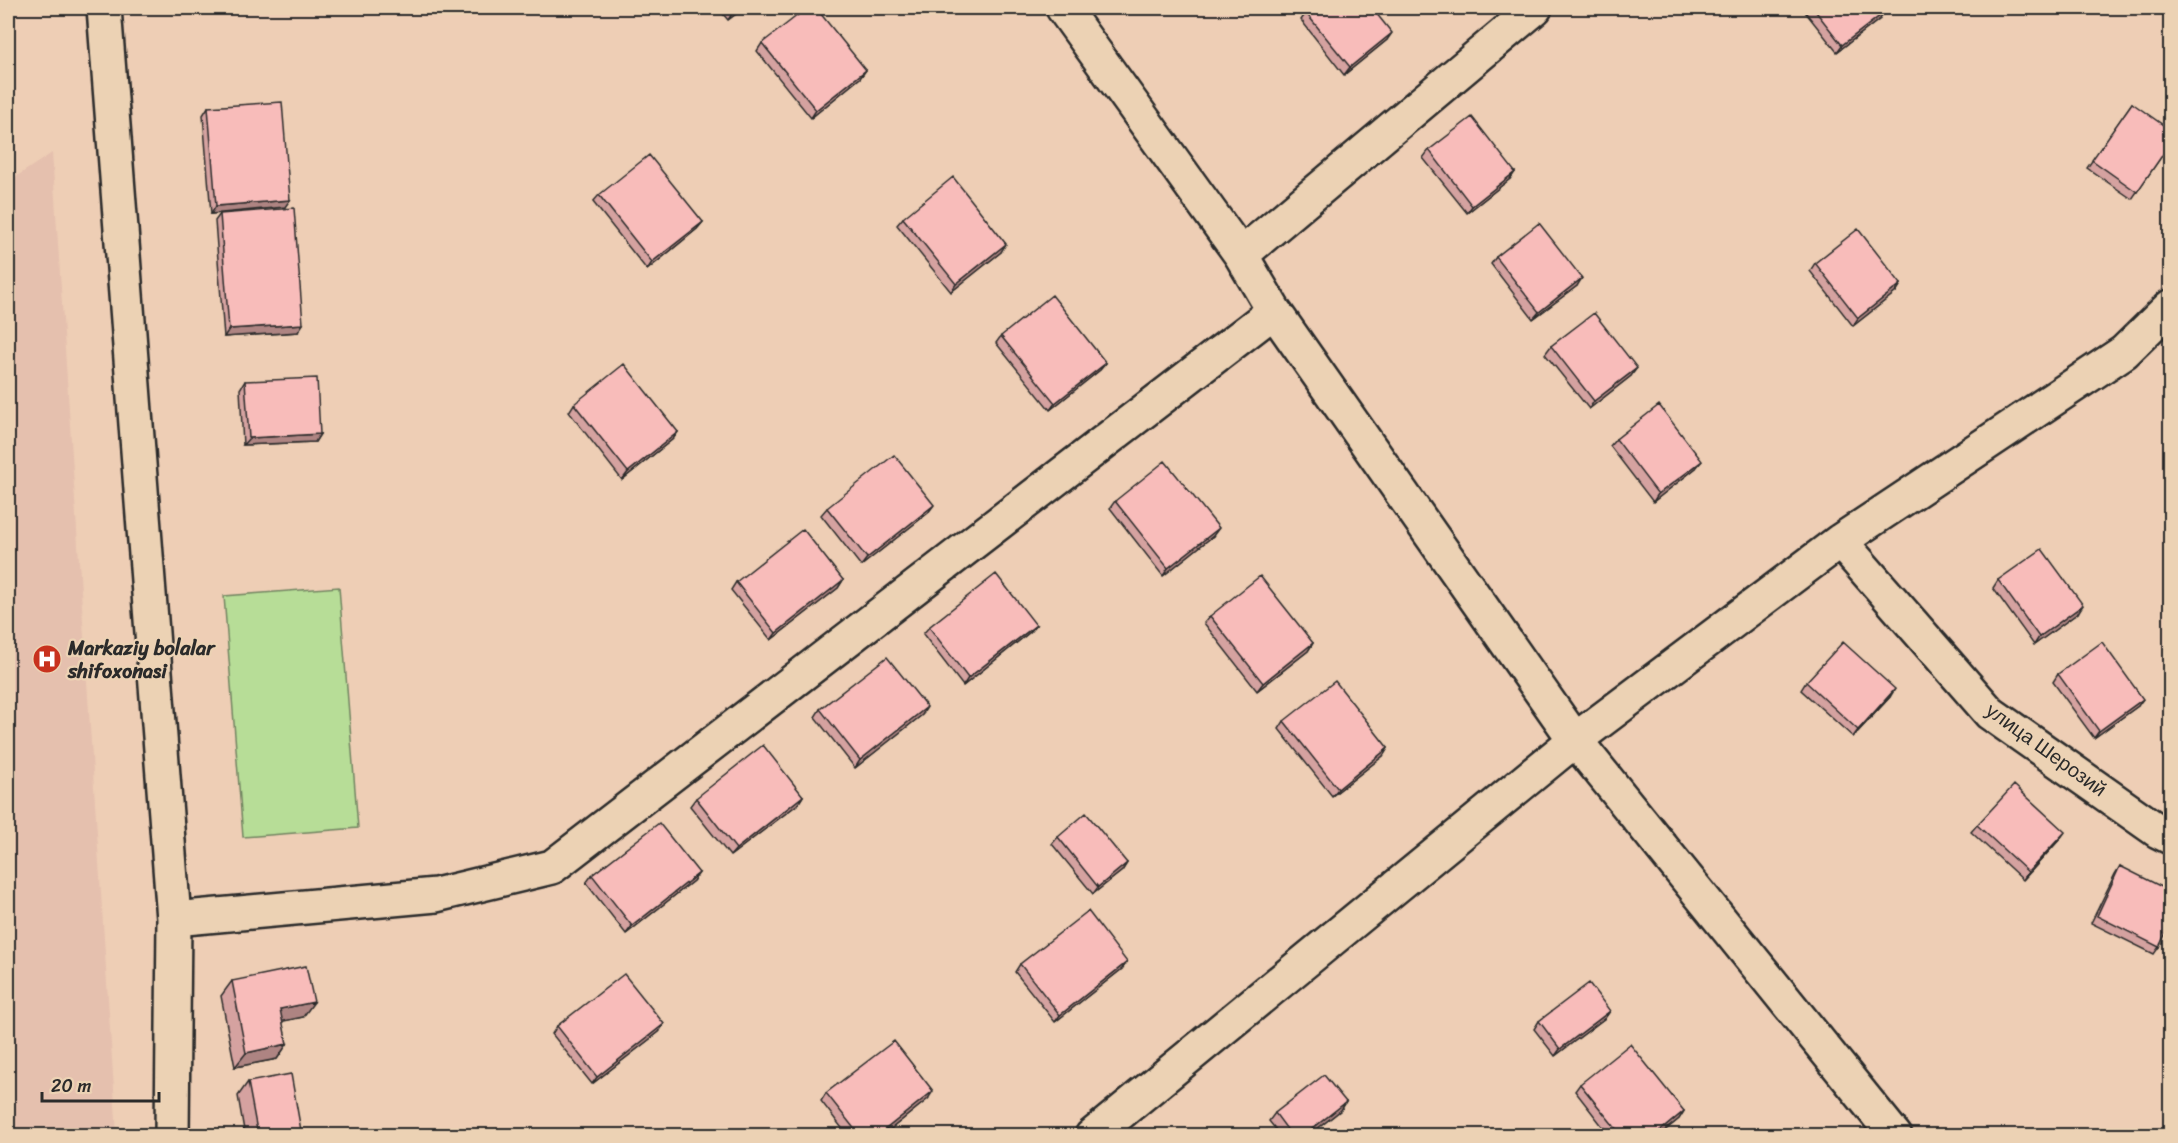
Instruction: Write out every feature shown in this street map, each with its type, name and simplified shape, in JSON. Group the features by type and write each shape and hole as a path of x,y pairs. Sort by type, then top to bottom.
{"street":[{"path":"104,8 174,919 172,1136"},
{"path":"1063,8 1241,255 1274,311 1575,740 1895,1136"},
{"path":"1241,255 1535,8"},
{"path":"1092,1136 1575,740 1840,541 2124,352 2170,307"},
{"path":"174,919 436,895 552,867 1274,311"},
{"name":"улица Шерозий","path":"1840,541 1990,713 2158,831 2170,837"}],"shaded area":[{"name":"Markaziy bolalar shifoxonasi","path":"52,153 117,1135 8,1135 8,182"}],"green space":[{"path":"339,587 358,828 243,837 224,596"}],"building":[{"path":"807,8 816,8 866,70 816,110 762,43"},
{"path":"1312,8 1372,8 1392,33 1350,67 1306,13"},
{"path":"1813,8 1883,8 1886,11 1842,45"},
{"path":"282,102 290,200 216,206 208,107"},
{"path":"2132,103 2170,130 2170,144 2137,192 2092,160"},
{"path":"1472,117 1515,172 1472,206 1429,150"},
{"path":"649,155 703,222 652,262 599,195"},
{"path":"953,177 1006,244 956,284 903,218"},
{"path":"294,208 303,324 229,329 220,214"},
{"path":"1539,223 1582,278 1539,312 1496,257"},
{"path":"1858,229 1901,284 1858,318 1815,263"},
{"path":"1052,295 1106,363 1055,403 1001,336"},
{"path":"1594,313 1637,368 1594,401 1551,346"},
{"path":"624,364 678,432 628,472 574,404"},
{"path":"317,378 320,434 249,438 245,381"},
{"path":"1659,405 1702,461 1658,494 1616,439"},
{"path":"894,455 934,505 867,558 827,508"},
{"path":"1165,461 1219,528 1168,568 1115,501"},
{"path":"803,529 843,580 776,633 736,582"},
{"path":"2042,549 2083,605 2039,637 1998,580"},
{"path":"996,574 1036,625 968,678 929,627"},
{"path":"1260,576 1313,643 1263,683 1210,616"},
{"path":"1843,642 1895,689 1858,730 1806,682"},
{"path":"2102,642 2143,699 2099,731 2058,674"},
{"path":"887,657 927,707 860,760 820,709"},
{"path":"1335,681 1388,748 1338,789 1284,721"},
{"path":"763,745 803,796 736,849 696,798"},
{"path":"2014,785 2065,832 2028,872 1977,825"},
{"path":"1086,813 1127,863 1098,887 1058,837"},
{"path":"659,823 699,873 632,926 592,875"},
{"path":"2120,866 2170,891 2170,924 2159,947 2097,916"},
{"path":"1088,911 1127,962 1060,1015 1020,964"},
{"path":"306,966 314,1002 280,1009 287,1044 246,1053 232,981"},
{"path":"624,974 664,1024 597,1077 557,1026"},
{"path":"1589,983 1610,1011 1560,1049 1539,1021"},
{"path":"894,1041 933,1091 877,1136 860,1136 826,1093"},
{"path":"1630,1044 1684,1111 1654,1136 1622,1136 1580,1084"},
{"path":"291,1074 302,1136 258,1136 248,1082"},
{"path":"1324,1075 1346,1102 1303,1136 1292,1136 1275,1113"}],"place":[{"name":"Markaziy bolalar shifoxonasi","path":"47,659"}]}
